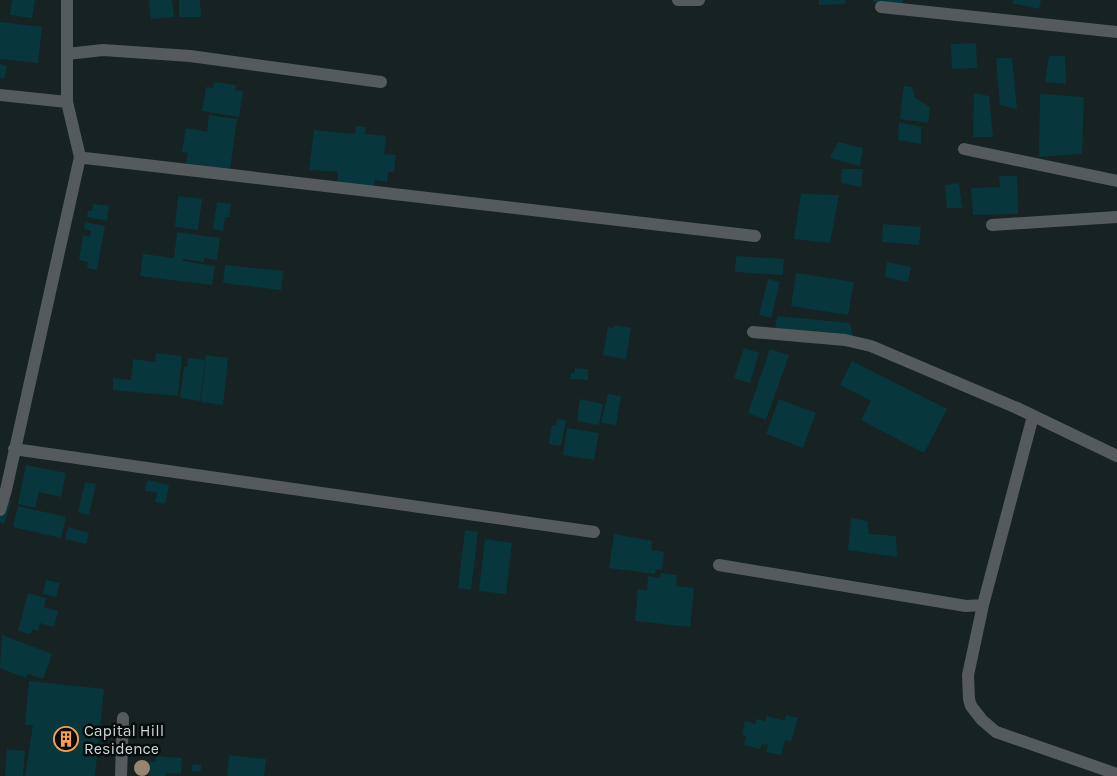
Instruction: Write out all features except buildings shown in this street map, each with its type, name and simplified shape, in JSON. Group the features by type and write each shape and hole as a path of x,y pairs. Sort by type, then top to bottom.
{"street":[{"path":"0,510 80,157 67,102 67,0"},
{"path":"678,0 700,0"},
{"path":"882,7 1117,32"},
{"path":"67,54 104,50 190,56 381,82"},
{"path":"0,95 67,102"},
{"path":"964,149 1117,181"},
{"path":"80,157 161,168 390,192 756,236"},
{"path":"992,225 1117,216"},
{"path":"753,332 845,340 871,346 1033,416 1117,456"},
{"path":"1033,416 983,605 968,688 971,706 982,720 996,732 1117,774"},
{"path":"14,449 594,532"},
{"path":"719,565 966,606 983,605"},
{"path":"121,776 123,718"}],"place":[{"name":"Capital Hill Residence","path":"66,739"}]}
